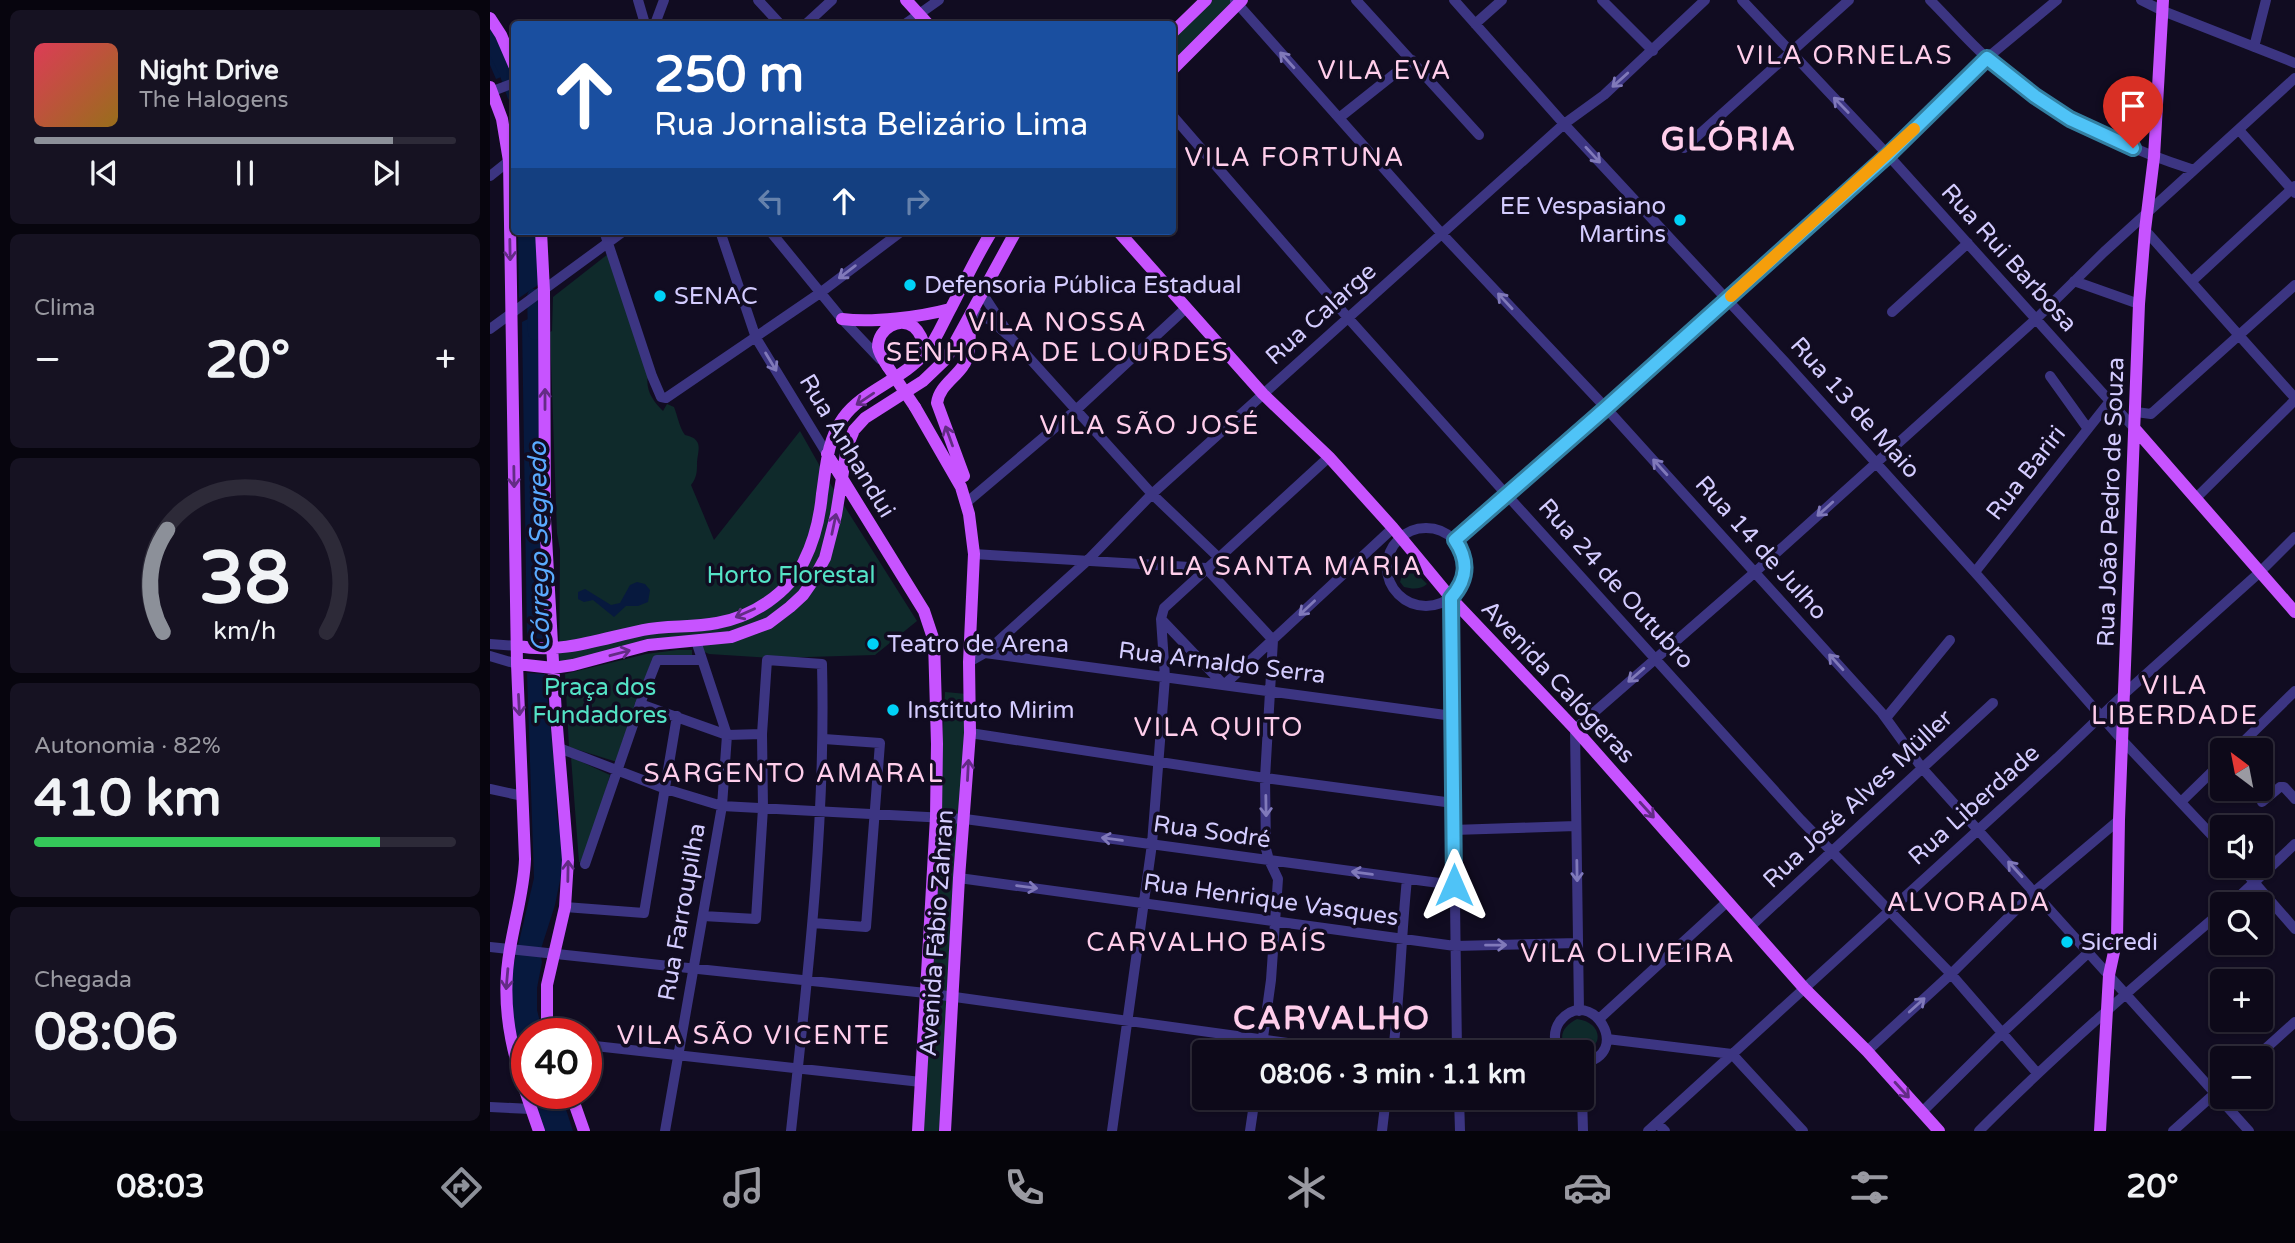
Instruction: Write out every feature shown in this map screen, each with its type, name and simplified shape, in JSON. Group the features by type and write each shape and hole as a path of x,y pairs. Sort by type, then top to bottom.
{"main road":[{"path":"906,0 925,21"},
{"path":"1176,29 1206,0"},
{"path":"1176,66 1237,1"},
{"name":"Rua João Pedro de Souza","path":"2100,1131 2109,975 2117,938 2139,304 2144,230 2154,158 2163,6"},
{"path":"490,18 511,58"},
{"path":"493,90 502,119 509,161 511,204"},
{"path":"511,1044 505,1005 511,950 525,882 512,235"},
{"path":"541,235 550,668 568,860 565,907 552,953 547,985 547,1018"},
{"path":"522,647 574,647 645,629 717,624 745,615 777,595 797,573 805,559 822,497 827,454 841,420 850,409 910,370 926,352 990,235"},
{"path":"522,665 550,668 573,665 648,645 732,638 769,623 803,595 818,570 830,541 847,447 854,430 865,418 923,381 946,359 1014,235"},
{"name":"Avenida Calógeras","path":"1122,235 1263,394 1329,457 1397,532 1451,598 1575,729 1804,988 1867,1051 1939,1131"},
{"path":"842,319 877,320 950,309"},
{"path":"968,506 966,481 937,403 938,395 965,365 972,314"},
{"path":"888,367 879,351 879,342 881,335 893,324 900,322 915,328 922,338 926,352"},
{"name":"Avenida Fábio Zahran","path":"888,367 915,407 961,487 968,506 974,554 969,662 970,733 945,1131"},
{"name":"Rua Rui Barbosa","path":"2135,429 2295,612"},
{"name":"Rua Anhandui","path":"827,454 928,618 934,641 936,681"},
{"name":"Avenida Fábio Zahran","path":"918,1131 936,817 936,681"},
{"path":"531,1109 539,1131"},
{"path":"576,1109 584,1131"}],"street":[{"path":"638,0 644,21"},
{"path":"656,21 664,0"},
{"path":"758,0 777,21"},
{"path":"809,21 832,0"},
{"path":"909,21 939,0"},
{"path":"1356,0 1479,135"},
{"name":"Rua 13 de Maio","path":"1454,0 1564,124 1728,299 1975,572 2122,740 2210,832"},
{"path":"1475,24 1502,0"},
{"path":"1602,0 1653,51"},
{"name":"Rua Calarge","path":"969,662 985,653 1087,561 1152,494 1564,124 1604,95 1705,0"},
{"name":"Rua Rui Barbosa","path":"1742,0 1888,155 2135,429"},
{"path":"1684,148 1849,0"},
{"path":"1930,0 1987,58 2035,96 2070,119 2154,158 2194,170"},
{"path":"1455,540 1888,155 1987,58 2057,0"},
{"path":"2141,0 2163,6 2295,63"},
{"path":"2255,47 2266,0"},
{"name":"Rua 14 de Julho","path":"1237,1 1441,234 1606,408 1886,718 1922,768 2109,975 2210,1081"},
{"path":"1339,118 1412,60"},
{"path":"1579,1011 1575,729 1755,573 2036,319 2295,78"},
{"path":"493,90 511,84"},
{"name":"Rua 24 de Outubro","path":"1176,120 1349,319 1655,659 1831,852 1951,974 2037,1073"},
{"path":"2192,281 2294,189 2239,130"},
{"path":"490,176 509,161"},
{"path":"2144,230 2295,399 2195,499"},
{"path":"605,235 652,376 660,397 666,398 757,338 897,235"},
{"path":"490,329 619,235"},
{"name":"Rua Anhandui","path":"721,235 757,338 827,454"},
{"path":"773,235 842,319 888,367"},
{"path":"1892,312 1968,243"},
{"path":"2074,281 2139,304"},
{"path":"2136,412 2151,414 2295,285"},
{"path":"982,293 1013,340"},
{"path":"968,506 1186,308"},
{"path":"972,314 992,321 1013,340 1152,494 1218,557"},
{"path":"2050,376 2088,429"},
{"name":"Rua Bariri","path":"1975,572 2110,401"},
{"path":"1112,1131 1152,845 1165,677 1161,619 1168,603 1329,457"},
{"path":"1161,619 1224,685 1397,532 1423,528 1446,533 1462,551 1466,563 1465,576 1460,588 1451,598 1429,607 1405,600 1396,592 1387,570 1388,557 1397,532"},
{"name":"Rua Liberdade","path":"1648,1131 2260,572 2295,537"},
{"path":"974,554 1206,568 1272,640 1265,778 1266,849 1278,879 1271,980 1263,1039"},
{"path":"1451,598 1457,1040"},
{"path":"1886,718 1950,640"},
{"name":"Rua Farroupilha","path":"665,1131 722,806 727,735 696,641"},
{"path":"490,645 522,647"},
{"name":"Rua Arnaldo Serra","path":"985,653 1453,716"},
{"path":"490,656 522,665"},
{"path":"586,864 657,660 702,660"},
{"path":"703,916 756,919 763,808 762,734 767,660 822,664 824,739 813,923 791,1131"},
{"path":"2247,738 2295,691"},
{"name":"Rua José Alves Müller","path":"1751,926 1993,703"},
{"path":"640,704 727,735 762,734"},
{"path":"565,907 644,913 677,716"},
{"path":"970,733 1265,778 1453,803"},
{"path":"813,923 866,927 880,743 824,739"},
{"name":"Rua Sodré","path":"559,748 666,789 722,806 965,819 1454,885"},
{"path":"2182,801 2210,774"},
{"path":"2273,793 2284,787 2295,799"},
{"path":"490,789 523,796"},
{"path":"1867,1051 1951,974 2035,891 2119,820"},
{"path":"1453,830 1576,826"},
{"path":"2245,892 2295,844"},
{"name":"Rua Henrique Vasques","path":"959,878 1455,946 1578,943"},
{"path":"2252,878 2295,929"},
{"path":"1394,1040 1407,879"},
{"path":"1599,1019 1728,901"},
{"path":"1979,1131 2106,1010 2210,921"},
{"path":"490,947 953,996 1270,1040"},
{"path":"1922,1112 2089,952"},
{"path":"1557,1040 1558,1025 1563,1018 1579,1011 1593,1014 1606,1031 1607,1039 1601,1053 1594,1058"},
{"path":"2268,1046 2295,1022"},
{"path":"1607,1039 1731,1054 1803,1131"},
{"path":"602,1047 921,1082"},
{"path":"2173,1131 2210,1098"},
{"path":"490,1107 511,1108"},
{"name":"Rua 14 de Julho","path":"2233,1109 2249,1131"},
{"path":"1250,1131 1253,1110"},
{"path":"1382,1131 1384,1110"},
{"path":"1459,1110 1460,1131"},
{"path":"1582,1110 1583,1131"},
{"path":"1657,1123 1665,1131"}],"green space":[{"path":"1206,0 1242,0 1176,67 1176,30"},
{"name":"Horto Florestal","path":"608,254 648,375 651,395 663,411 667,404 674,407 685,435 697,442 697,472 691,485 714,540 800,431 917,621 875,655 774,658 709,654 693,647 648,651 559,673 560,550 557,533 550,332 553,297"},
{"path":"1406,563 1427,584 1416,589 1404,587 1400,582"},
{"name":"Praça dos Fundadores","path":"692,650 692,657 652,659 617,762 569,747 565,674 646,654"},
{"path":"945,692 967,694 941,1131 921,1131"},
{"path":"571,757 610,775 585,862 579,862"},
{"path":"1577,1019 1591,1024 1598,1034 1595,1045 1594,1040 1563,1040 1568,1025"}],"water":[{"path":"490,28 511,73 496,79 490,65"},
{"path":"518,235 538,235 541,283 519,298"},
{"name":"Córrego Segredo","path":"538,314 541,340 546,639 527,638 522,322"},
{"path":"637,582 645,584 650,590 648,602 638,606 626,606 614,617 593,600 584,602 578,599 578,592 585,589 611,605 620,603 630,585"},
{"name":"Córrego Segredo","path":"527,673 545,674 557,816 565,856 555,905 540,952 542,962 537,988 539,1018 512,1018 508,1001 534,878"},
{"path":"537,1109 566,1109 573,1131 544,1131"}],"waterway":[{"name":"Córrego Segredo","path":"490,39 511,86"},
{"name":"Córrego Segredo","path":"534,296 535,333"}],"slow traffic":[{"path":"1731,296 1914,129"}],"place":[{"name":"EE Vespasiano Martins","path":"1680,220"},
{"name":"Defensoria Pública Estadual","path":"910,285"},
{"name":"SENAC","path":"660,296"},
{"name":"Teatro de Arena","path":"873,644"},
{"name":"Instituto Mirim","path":"893,710"},
{"name":"Sicredi","path":"2067,942"}],"district":[{"name":"VILA ORNELAS","path":"1845,55"},
{"name":"VILA EVA","path":"1385,70"},
{"name":"GLÓRIA","path":"1729,140"},
{"name":"VILA FORTUNA","path":"1295,157"},
{"name":"VILA NOSSA SENHORA DE LOURDES","path":"1058,337"},
{"name":"VILA SÃO JOSÉ","path":"1150,425"},
{"name":"VILA SANTA MARIA","path":"1281,566"},
{"name":"VILA LIBERDADE","path":"2175,700"},
{"name":"VILA QUITO","path":"1219,727"},
{"name":"SARGENTO AMARAL","path":"794,773"},
{"name":"ALVORADA","path":"1969,902"},
{"name":"CARVALHO BAÍS","path":"1207,942"},
{"name":"VILA OLIVEIRA","path":"1628,953"},
{"name":"CARVALHO","path":"1332,1019"},
{"name":"VILA SÃO VICENTE","path":"754,1035"}],"route":[{"path":"1454,885 1451,598 1460,588 1466,563 1455,540 1888,155 1987,58 2005,74 2070,119 2133,148"}]}
